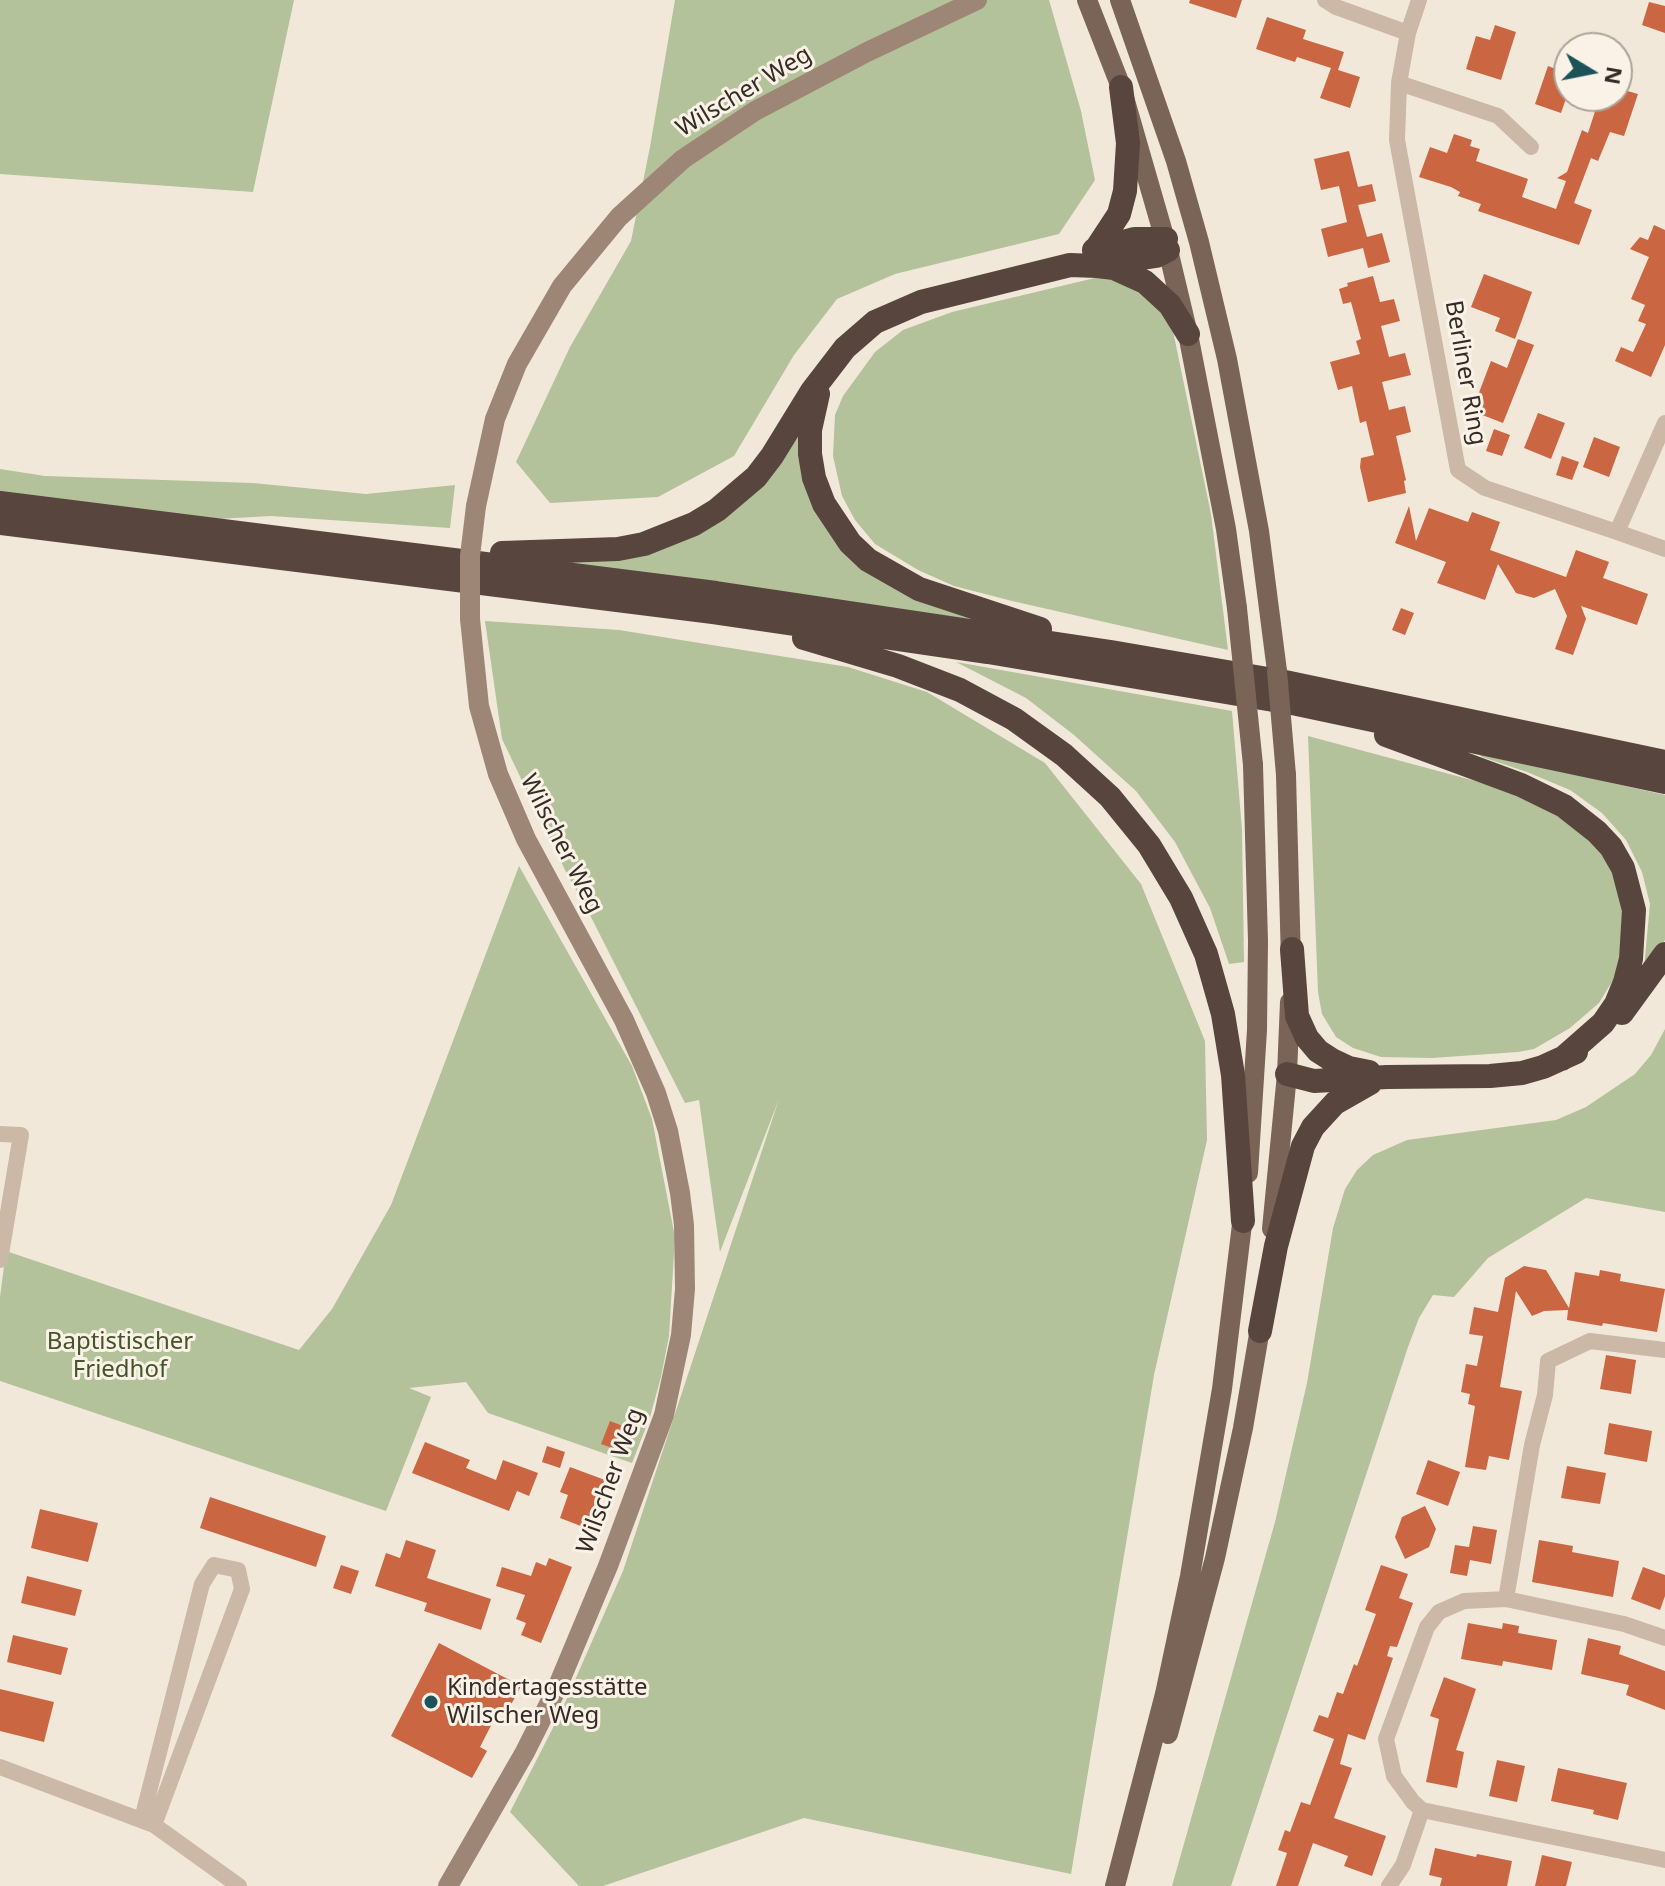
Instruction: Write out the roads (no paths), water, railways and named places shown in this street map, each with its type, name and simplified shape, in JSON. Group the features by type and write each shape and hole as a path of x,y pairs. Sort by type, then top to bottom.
{"highway":[{"path":"1096,257 1119,214 1125,191 1128,143 1121,87"},
{"path":"420,555 618,549 644,544 683,530 717,510 756,477 831,364 861,333 895,311 1096,257 1156,256 1170,244"},
{"path":"1096,257 1145,282 1170,305 1188,334"},
{"path":"831,364 814,406 810,454 814,478 824,504 850,543 868,560 919,589 1111,652"},
{"path":"0,503 716,593 1111,652 1285,682 1665,762"},
{"path":"0,523 713,612 988,652 1297,704 1665,782"},
{"path":"713,612 871,657 960,690 1014,719 1064,755 1110,797 1149,845 1181,898 1206,954 1223,1014 1233,1075 1243,1221"},
{"path":"1297,704 1521,785 1564,806 1585,821 1611,847 1623,868 1634,910 1631,959 1616,1004 1603,1023 1562,1059"},
{"path":"1292,949 1297,1016 1307,1038 1318,1051 1349,1068 1387,1077"},
{"path":"1287,1074 1314,1081 1522,1073 1562,1059 1597,1039 1626,1009 1665,954"},
{"path":"1260,1331 1276,1246 1303,1146 1313,1127 1335,1103 1367,1084 1387,1077"}],"main road":[{"path":"1087,0 1121,87 1170,244 1226,529 1253,765 1258,941 1257,1030 1250,1143 1222,1389 1190,1576 1165,1694 1117,1886"},
{"path":"1117,1886 1160,1762 1212,1573 1243,1428 1260,1331 1281,1153 1292,949 1286,775 1271,616 1245,445 1189,208 1161,114 1120,0"},
{"path":"1170,244 1182,233 1189,208"},
{"path":"1170,244 1199,262 1207,275"},
{"path":"1257,1030 1261,1047 1271,1062 1287,1074"}],"street":[{"name":"Wilscher Weg","path":"448,1886 525,1752 557,1688 608,1566 664,1415 681,1335 685,1289 680,1193 668,1131 656,1093 624,1020 526,839 498,774 479,706 470,619 470,556 476,506 495,419 517,364 562,286 619,217 683,159 755,111 867,52 977,0"},
{"path":"1325,0 1336,7 1408,33"},
{"name":"Berliner Ring","path":"1419,0 1408,33 1399,83 1397,140 1458,470 1485,488 1665,549"},
{"path":"1399,83 1498,116 1531,147"},
{"path":"1617,532 1665,423"},
{"path":"0,1134 21,1135 0,1260"},
{"path":"1506,1599 1532,1445 1545,1395 1548,1361 1590,1341 1665,1350"},
{"path":"214,1565 238,1570 242,1589 148,1822 202,1584 214,1565"},
{"path":"1665,1638 1624,1624 1506,1599 1464,1601 1439,1612 1427,1627 1386,1739 1394,1776 1422,1810 1665,1860"},
{"path":"0,1767 148,1822 239,1886"},
{"path":"1389,1886 1403,1865 1422,1810"}],"place":[{"name":"Kindertagesstätte Wilscher Weg","path":"431,1702"}],"park label":[{"name":"Baptistischer Friedhof","path":"120,1356"}]}
